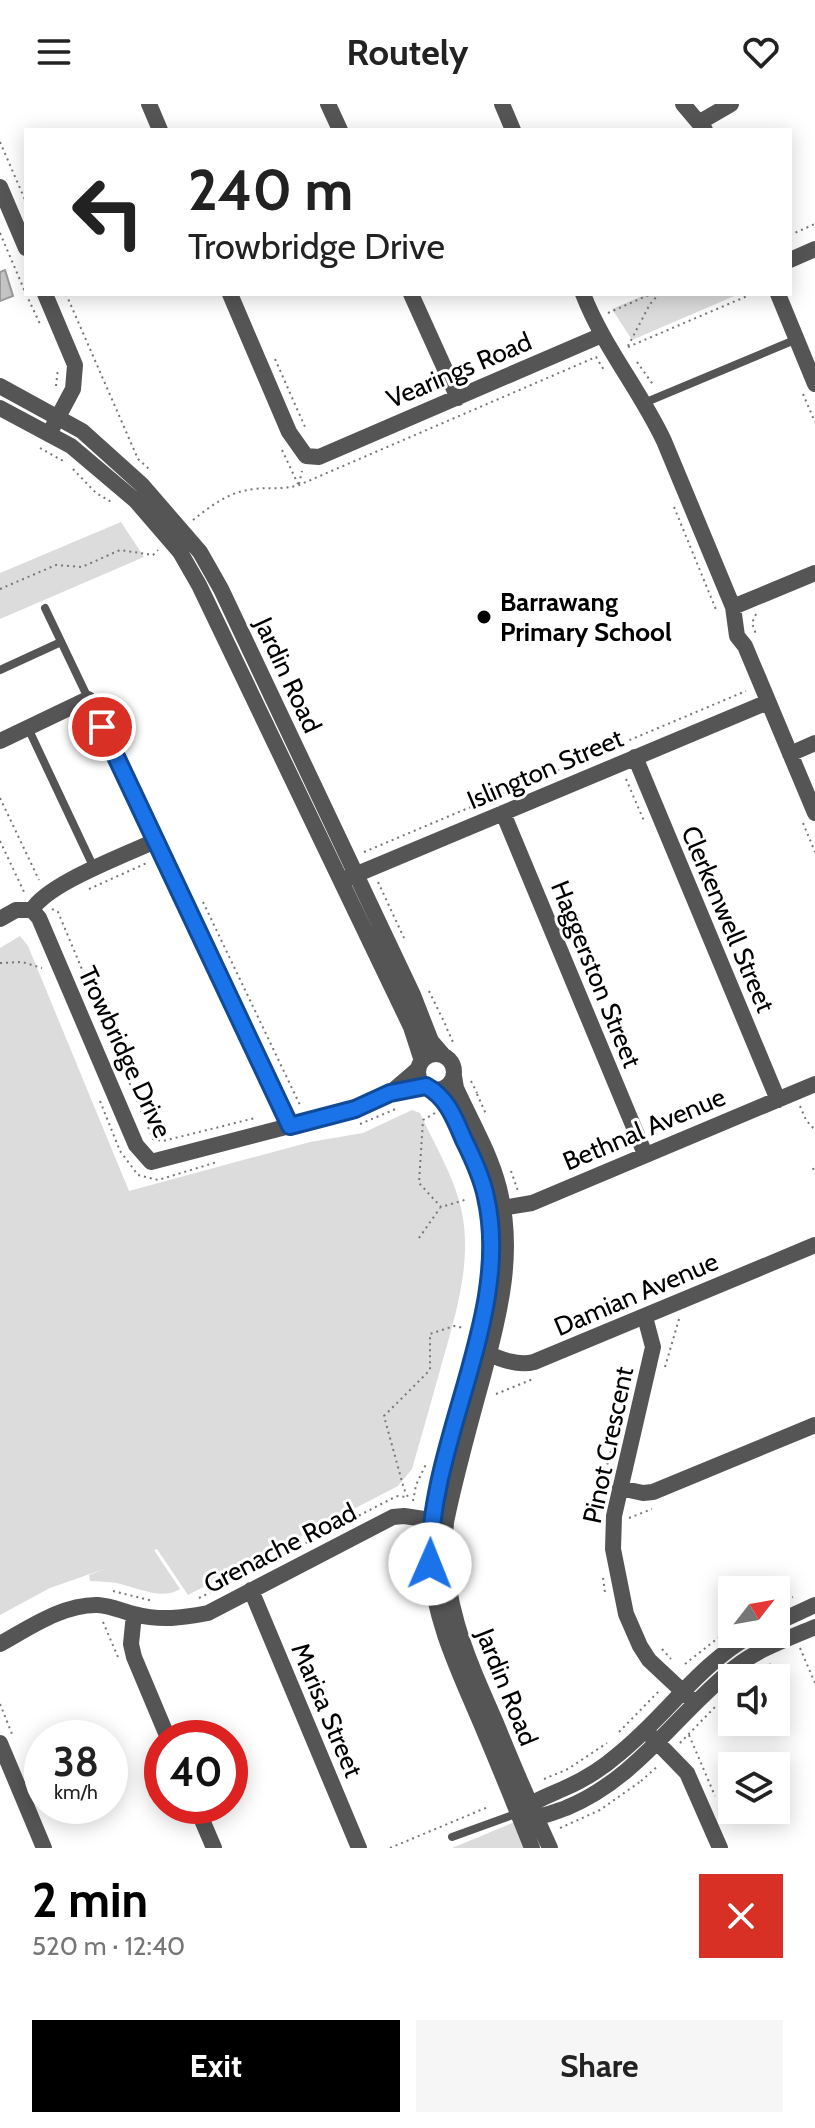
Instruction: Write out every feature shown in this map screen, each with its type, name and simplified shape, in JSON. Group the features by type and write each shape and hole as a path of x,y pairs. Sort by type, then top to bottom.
{"street":[{"path":"149,104 159,128"},
{"path":"328,104 339,128"},
{"path":"502,104 512,128"},
{"path":"683,104 702,126 731,104"},
{"path":"0,187 24,243"},
{"path":"792,259 815,249"},
{"path":"44,440 73,389 75,365 46,296"},
{"name":"Vearings Road","path":"231,296 289,432 306,456 319,457 602,335"},
{"path":"412,296 458,398"},
{"path":"584,296 593,319 664,441 716,566 737,636 745,646 815,813"},
{"path":"779,296 815,384"},
{"name":"Jardin Road","path":"0,386 82,431 142,485 176,536"},
{"name":"Jardin Road","path":"0,408 44,440 71,446 176,536 200,552 221,589 349,877 411,1027 420,1065"},
{"path":"731,608 815,573"},
{"path":"0,741 88,699 287,1119"},
{"name":"Islington Street","path":"349,877 768,702"},
{"path":"790,754 815,743"},
{"name":"Clerkenwell Street","path":"635,757 778,1100"},
{"name":"Haggerston Street","path":"503,813 645,1154"},
{"path":"0,919 157,840"},
{"name":"Jardin Road","path":"349,877 413,995 429,1037 444,1056"},
{"name":"Trowbridge Drive","path":"38,902 39,918 136,1145 151,1162 287,1119 355,1109 399,1091 429,1088"},
{"path":"434,1054 444,1056 452,1064 454,1076 448,1085 429,1088 420,1079 420,1065 434,1054"},
{"name":"Trowbridge Drive","path":"399,1091 420,1065"},
{"name":"Jardin Road","path":"454,1076 456,1088 494,1170 496,1209 508,1246 506,1277 481,1351 438,1521 447,1590 465,1653 528,1811 550,1848"},
{"name":"Bethnal Avenue","path":"496,1209 532,1203 815,1084"},
{"name":"Jardin Road","path":"429,1088 449,1107 486,1194 496,1209"},
{"name":"Damian Avenue","path":"481,1351 526,1365 815,1245"},
{"name":"Pinot Crescent","path":"645,1317 653,1347 614,1516 613,1549 626,1614 644,1653 695,1703"},
{"path":"620,1488 653,1492 815,1425"},
{"name":"Grenache Road","path":"0,1644 53,1615 77,1607 96,1605 177,1619 208,1613 385,1520 411,1517 438,1521"},
{"name":"Marisa Street","path":"251,1590 359,1848"},
{"path":"528,1811 553,1813 595,1794 664,1748 695,1703 736,1666 757,1653 814,1636 808,1608"},
{"path":"134,1614 131,1644 134,1657 160,1720"},
{"path":"528,1811 599,1770 644,1730 676,1684 691,1670 729,1648"},
{"path":"644,1730 687,1773 720,1848"},
{"path":"0,1743 44,1848"},
{"name":"Jardin Road","path":"528,1811 532,1848"},
{"path":"204,1824 214,1848"}],"lane":[{"path":"643,403 797,339"},
{"path":"45,608 88,699"},
{"path":"0,670 61,642"},
{"path":"28,727 95,869"},
{"path":"452,1837 528,1811"}],"path":[{"path":"0,142 24,197"},
{"path":"792,234 815,224"},
{"path":"0,233 24,289"},
{"path":"27,296 46,336"},
{"path":"593,319 646,296"},
{"path":"628,347 646,311 657,296"},
{"path":"628,347 747,296"},
{"path":"621,336 628,347"},
{"path":"275,357 305,427"},
{"path":"0,589 56,565 82,567 120,550 153,555 218,501 237,492 256,488 284,490 299,485 596,357 611,379"},
{"path":"636,360 653,386 662,387"},
{"path":"56,389 59,365"},
{"path":"44,440 96,493 120,507"},
{"path":"671,499 731,608"},
{"path":"364,852 742,695 749,689"},
{"path":"0,798 38,902"},
{"path":"0,841 38,902 58,912 153,1139 163,1141 254,1118"},
{"path":"77,894 149,862"},
{"path":"203,902 301,1107 287,1119"},
{"path":"0,963 22,962 44,967 47,975"},
{"path":"350,1127 413,1101 399,1091"},
{"path":"97,1095 120,1151 138,1175 158,1180 224,1160"},
{"path":"431,1109 438,1117"},
{"path":"436,1113 423,1120 418,1178 422,1187 441,1207"},
{"path":"813,1168 815,1174"},
{"path":"419,1238 441,1207 473,1198"},
{"path":"196,1600 391,1499 408,1497 384,1416 430,1370 430,1334 454,1326 466,1328"},
{"path":"600,1506 606,1469 619,1424"},
{"path":"416,1565 409,1536 411,1517 416,1485 428,1460"},
{"path":"602,1572 607,1599"},
{"path":"113,1591 164,1602"},
{"path":"797,1651 814,1636"},
{"path":"620,1732 676,1684 718,1642"},
{"path":"771,1664 777,1660"},
{"path":"641,1781 664,1748 689,1734 721,1701 710,1689"},
{"path":"689,1734 718,1803"},
{"path":"390,1848 488,1807"}],"shaded area":[{"path":"642,296 734,296 632,340 612,309"},
{"path":"121,522 144,557 0,619 0,573"},
{"path":"20,936 28,946 129,1191 310,1142 363,1133 412,1110 420,1113 458,1195 465,1247 461,1286 412,1469 398,1486 188,1595 157,1549 154,1550 180,1589 165,1594 116,1583 90,1581 89,1575 107,1568 50,1588 0,1615 0,948"},
{"path":"517,1821 528,1848 452,1848"}],"building":[{"path":"5,270 13,296 0,301 0,272"}],"place":[{"name":"Barrawang Primary School","path":"484,617"}],"route":[{"path":"102,727 290,1126 355,1109 390,1093 426,1086 449,1107 472,1157 486,1194 490,1223 492,1249 489,1286 437,1484 429,1540 430,1564"}]}
